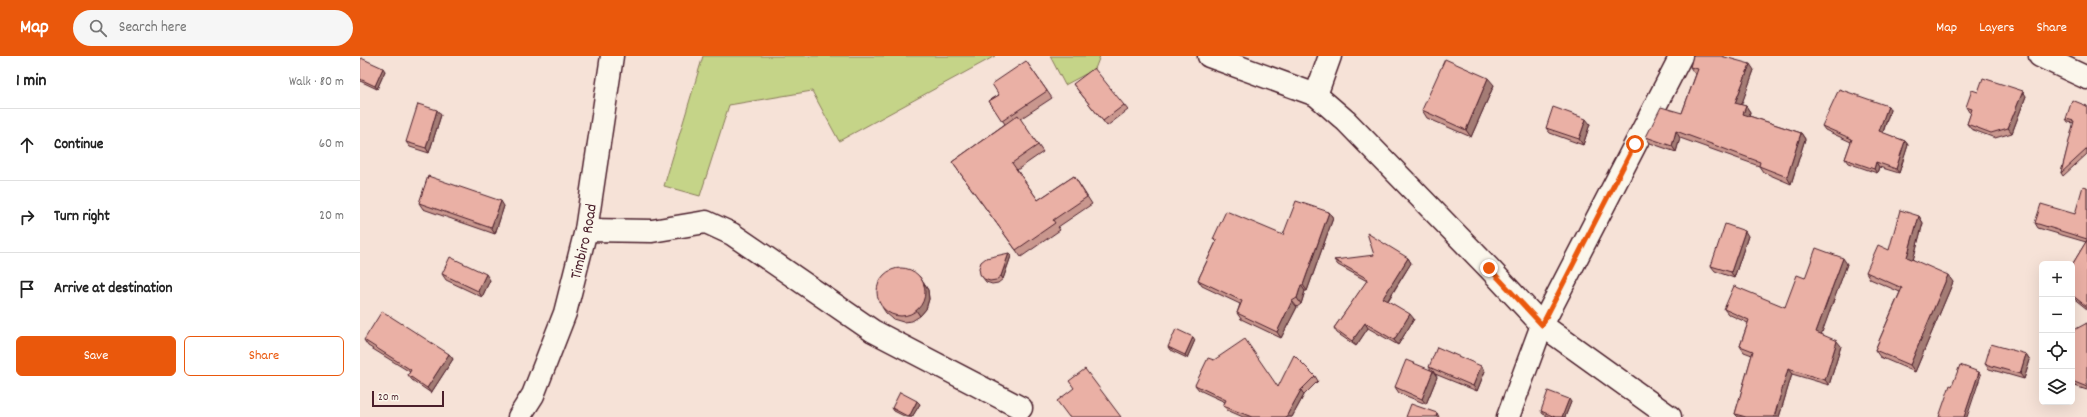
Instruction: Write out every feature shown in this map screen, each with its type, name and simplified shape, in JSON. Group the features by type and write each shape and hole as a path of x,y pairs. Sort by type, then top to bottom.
{"street":[{"name":"Timbiro Road","path":"518,417 533,395 565,313 586,230 612,56"},
{"path":"1209,56 1316,95 1346,121 1489,268 1542,325 1670,417"},
{"path":"1316,95 1330,56"},
{"path":"1508,417 1542,325 1681,56"},
{"path":"2040,56 2087,78"},
{"path":"586,230 652,231 706,222 732,234 873,331 1021,408"}],"green space":[{"path":"703,56 995,56 839,141 812,91 729,105 700,196 664,186"},
{"path":"1050,56 1100,56 1095,69 1065,85"}],"building":[{"path":"1693,56 1721,56 1750,64 1735,103 1746,106 1743,114 1801,133 1787,177 1759,166 1760,162 1676,131 1672,146 1646,137 1661,107 1682,113 1698,69 1690,67"},
{"path":"361,58 383,68 375,86 360,79"},
{"path":"1445,59 1488,78 1466,130 1422,110"},
{"path":"1026,61 1047,91 1002,121 989,101 999,95 992,84"},
{"path":"1094,68 1124,105 1103,121 1073,84"},
{"path":"1983,78 2023,91 2008,128 1991,133 1967,124 1972,109 1966,107 1972,90 1978,92"},
{"path":"1839,89 1888,106 1879,131 1905,141 1896,169 1876,162 1874,169 1845,159 1852,139 1822,126"},
{"path":"2072,100 2087,106 2087,149 2061,173 2074,121 2066,119"},
{"path":"418,104 437,110 426,148 406,142"},
{"path":"1553,107 1586,119 1579,139 1546,128"},
{"path":"1018,115 1038,145 1012,163 1038,200 1074,176 1087,197 1053,220 1055,223 1016,250 952,162"},
{"path":"428,176 501,201 491,228 419,203"},
{"path":"2083,186 2087,187 2087,239 2035,223 2041,204 2075,214"},
{"path":"1296,201 1329,212 1303,285 1301,285 1297,298 1292,301 1277,332 1237,313 1242,301 1198,280 1217,240 1213,239 1226,211 1283,235"},
{"path":"1900,210 1919,216 1907,257 1948,275 1910,365 1875,350 1902,288 1866,272 1878,245 1889,250"},
{"path":"1725,224 1745,231 1731,272 1711,266"},
{"path":"1367,233 1408,258 1383,298 1410,314 1394,340 1365,323 1352,341 1334,328 1368,279 1334,260 1374,255"},
{"path":"2087,240 2087,307 2075,297 2074,261"},
{"path":"1816,248 1843,258 1816,332 1837,341 1825,380 1788,369 1774,417 1746,417 1735,414 1753,351 1740,346 1749,320 1724,309 1734,286 1785,307 1797,275 1805,278"},
{"path":"1009,253 1001,276 996,280 990,281 984,279 980,274 979,268 981,262 986,258"},
{"path":"450,257 486,274 478,291 442,274"},
{"path":"901,268 910,270 918,275 923,283 925,292 923,301 918,309 910,314 901,316 892,314 884,309 879,301 877,292 879,283 884,275 892,270"},
{"path":"382,311 449,354 427,388 408,375 411,370 364,340"},
{"path":"2087,323 2087,387 2075,382 2075,329"},
{"path":"1176,329 1193,337 1185,355 1168,347"},
{"path":"1245,339 1278,387 1294,355 1315,376 1301,390 1286,417 1252,417 1223,406 1226,400 1195,385 1208,358 1214,360"},
{"path":"1991,344 2026,354 2020,374 1985,364"},
{"path":"1437,347 1481,366 1473,386 1429,367"},
{"path":"1406,360 1433,371 1422,399 1395,387"},
{"path":"1960,365 1979,372 1964,417 1939,417 1950,385 1952,386"},
{"path":"1085,369 1121,417 1069,417 1057,401 1074,388 1069,381"},
{"path":"1548,391 1569,399 1562,417 1555,417 1541,411"},
{"path":"900,392 917,401 909,417 892,408"},
{"path":"1411,404 1437,413 1436,417 1406,417"}],"route":[{"path":"1489,268 1542,325 1635,144"}]}
